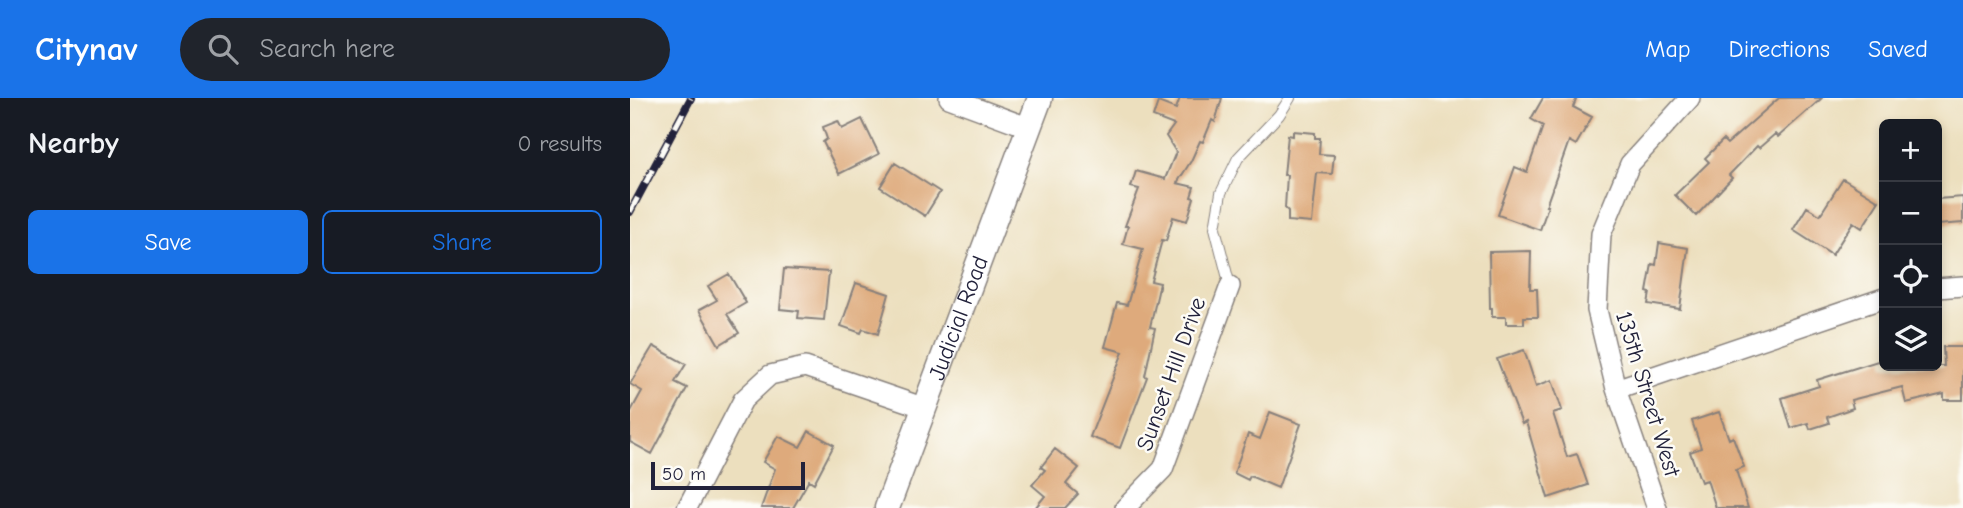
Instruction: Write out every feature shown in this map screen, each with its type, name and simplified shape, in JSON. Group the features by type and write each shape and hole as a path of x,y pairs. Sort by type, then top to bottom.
{"street":[{"path":"949,98 1030,128"},
{"name":"Judicial Road","path":"887,508 1040,98"},
{"name":"135th Street West","path":"1657,508 1616,389 1597,310 1601,234 1630,164 1681,101"},
{"name":"Sunset Hill Drive","path":"1125,508 1163,468 1230,285"},
{"path":"1942,288 1963,286"},
{"path":"1616,389 1879,300"},
{"path":"687,508 743,400 770,375 805,368 925,408"}],"lane":[{"path":"1230,285 1215,228 1221,193 1238,158 1279,115 1290,98"}],"building":[{"path":"1180,98 1222,98 1215,122 1212,120 1203,142 1200,141 1177,183 1194,187 1191,197 1194,198 1187,221 1173,217 1166,241 1162,240 1151,281 1160,283 1150,327 1155,328 1145,376 1147,377 1120,448 1090,437 1123,352 1105,347 1117,303 1127,305 1143,249 1123,244 1128,226 1125,226 1139,189 1131,187 1136,171 1165,179 1176,152 1166,136 1174,125 1153,117 1158,102 1176,109"},
{"path":"1543,98 1577,98 1573,107 1592,117 1576,145 1569,141 1540,230 1498,215 1515,167 1527,172 1543,126 1531,119"},
{"path":"1779,98 1822,98 1778,137 1775,134 1759,148 1757,146 1729,175 1732,178 1696,216 1675,195 1709,162 1705,158 1723,140 1727,144"},
{"path":"862,119 879,154 839,174 823,142 827,139 823,127 838,121 842,129"},
{"path":"1293,131 1315,133 1315,138 1320,138 1319,154 1334,155 1332,174 1317,173 1312,223 1288,221 1288,211 1285,208 1287,175 1284,175 1288,135 1293,136"},
{"path":"895,163 940,192 925,216 880,187"},
{"path":"1843,179 1879,201 1862,228 1853,222 1832,255 1793,230 1807,207 1820,215"},
{"path":"1963,197 1963,223 1942,225 1942,199"},
{"path":"1659,243 1688,248 1680,309 1648,304 1650,293 1647,292 1652,264 1656,265"},
{"path":"1531,251 1530,289 1537,289 1538,317 1524,317 1524,324 1506,324 1506,317 1492,317 1489,252"},
{"path":"784,269 829,272 824,320 798,318 799,311 780,309"},
{"path":"729,274 746,303 727,314 739,333 719,345 699,310 717,300 708,286"},
{"path":"856,283 889,294 878,334 863,329 861,333 841,326"},
{"path":"653,346 686,364 675,382 687,388 652,454 630,442 630,413 642,391 630,384"},
{"path":"1943,347 1963,347 1963,400 1944,400 1944,394 1906,403 1902,387 1851,400 1853,408 1827,417 1829,423 1810,429 1808,423 1791,428 1782,398 1819,386 1817,380 1879,361 1879,371 1942,371"},
{"path":"1524,350 1536,386 1552,380 1562,410 1553,413 1567,457 1577,454 1588,485 1548,498 1526,422 1522,424 1497,359"},
{"path":"1270,412 1301,424 1278,488 1250,476 1248,480 1234,473 1248,434 1260,439"},
{"path":"1719,412 1729,439 1733,437 1744,467 1736,470 1748,508 1716,508 1707,480 1701,482 1690,452 1701,448 1692,421"},
{"path":"809,431 834,445 814,483 809,480 793,508 761,508 775,469 763,462 778,436 800,447"},
{"path":"1055,449 1079,468 1066,484 1078,494 1065,508 1035,508 1045,496 1032,485 1045,470 1041,467"}],"railway":[{"path":"630,212 691,98"}]}
